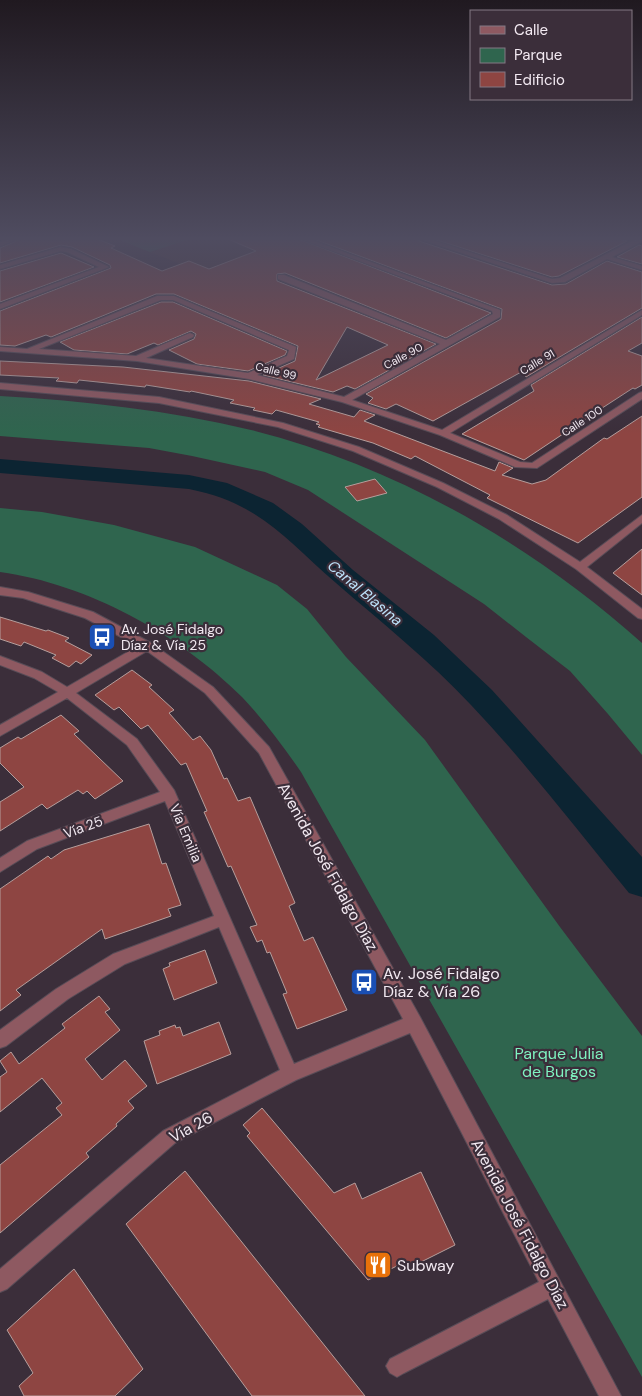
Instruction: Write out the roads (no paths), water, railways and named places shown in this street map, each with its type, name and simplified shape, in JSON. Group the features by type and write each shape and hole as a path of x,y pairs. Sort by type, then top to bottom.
{"street":[{"path":"25,351 144,304"},
{"path":"188,304 293,349 291,357 249,376"},
{"path":"349,304 448,344"},
{"name":"Calle 90","path":"345,400 497,315 496,310 480,304"},
{"name":"Calle 91","path":"443,432 642,312"},
{"path":"137,359 190,335"},
{"name":"Calle 99","path":"0,349 137,359 249,376 345,400 443,432 518,466 534,466"},
{"path":"0,386 159,400 280,426 356,450 440,484 503,517 580,567 642,615"},
{"name":"Calle 100","path":"534,466 642,395"},
{"path":"580,567 642,518"},
{"name":"Avenida José Fidalgo Díaz","path":"0,590 24,595 89,615 147,646 209,690 264,750 414,1023 610,1396"},
{"path":"0,731 147,646"},
{"name":"Vía Emilia","path":"0,660 38,676 67,692 132,742 169,794 290,1074"},
{"name":"Vía 25","path":"0,866 32,845 169,794"},
{"path":"0,1040 62,994 119,959 222,919"},
{"name":"Vía 26","path":"0,1282 169,1137 290,1074 414,1023"},
{"path":"396,1366 552,1286"}],"waterway":[{"name":"Canal Blasina","path":"0,466 189,482 219,488 264,508 293,529 344,576 424,642 481,697 642,882"}],"place":[{"name":"Av. José Fidalgo Díaz & Vía 25","path":"102,637"},
{"name":"Av. José Fidalgo Díaz & Vía 26","path":"364,982"},
{"name":"Subway","path":"378,1265"}],"park label":[{"name":"Parque Julia de Burgos","path":"559,1062"}]}
